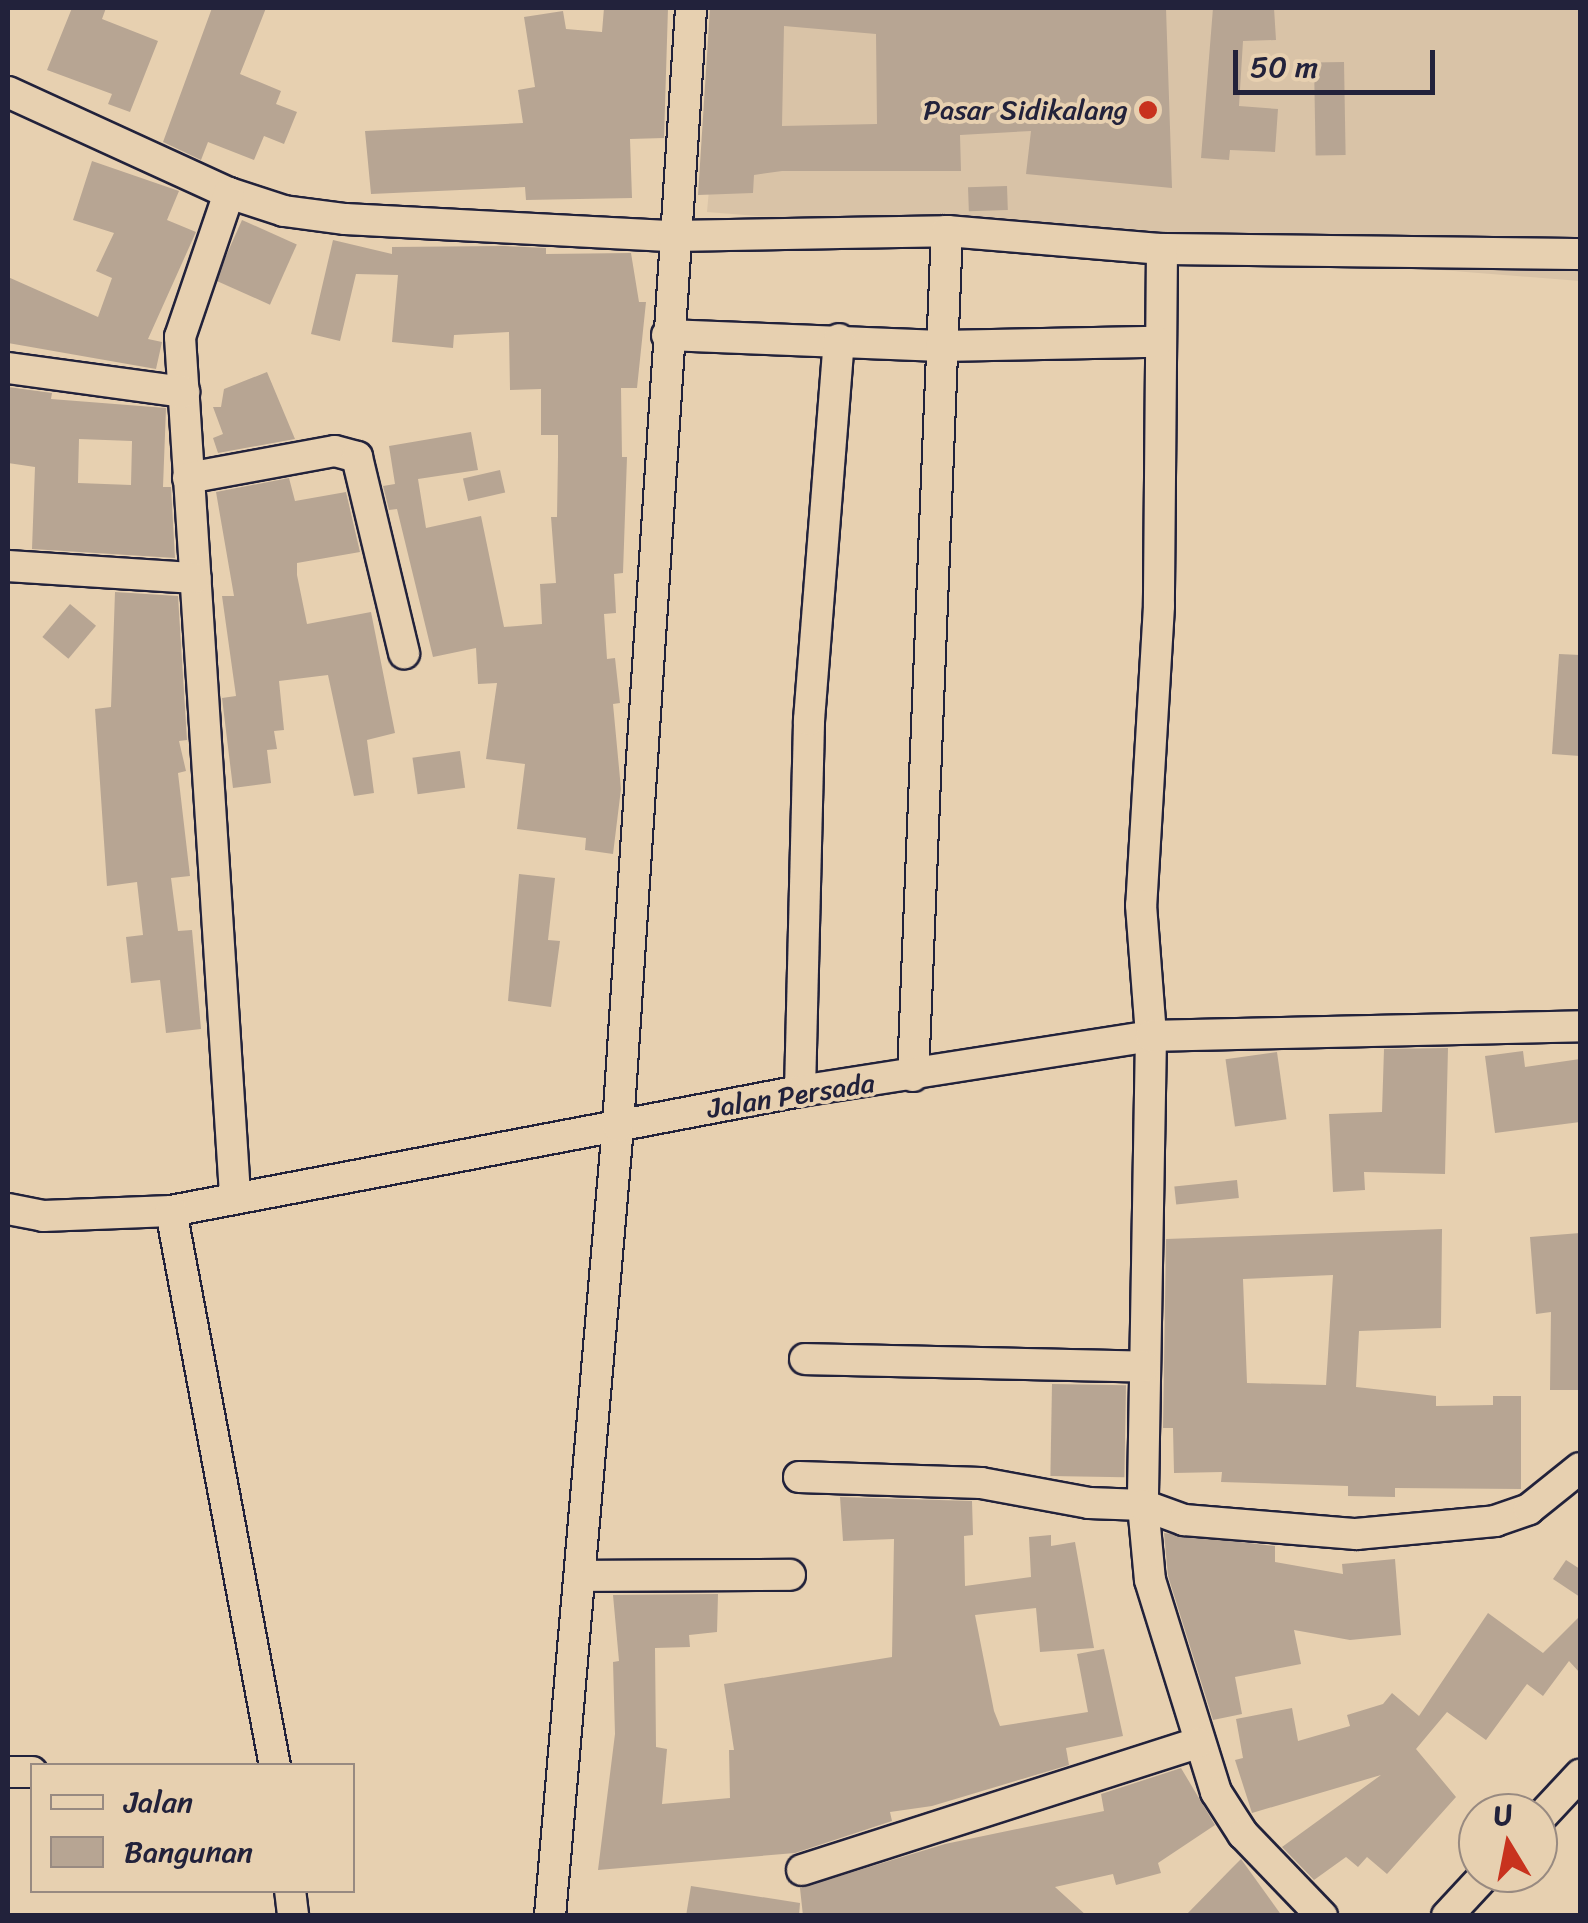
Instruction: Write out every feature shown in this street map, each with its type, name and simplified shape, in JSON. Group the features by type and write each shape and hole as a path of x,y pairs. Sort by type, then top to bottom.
{"street":[{"path":"550,1916 618,1126 673,236 691,8"},
{"path":"8,92 229,193 284,211 346,219 673,236 946,231 1162,249 1580,254"},
{"path":"229,193 186,307 184,392 235,1195"},
{"path":"912,1076 946,231"},
{"path":"1162,249 1157,342 1159,606 1142,904 1151,1036 1143,1505 1150,1580 1197,1743 1216,1792 1243,1834 1322,1916"},
{"path":"667,335 940,346 1157,342"},
{"path":"800,1091 810,720 838,339"},
{"path":"8,368 184,392"},
{"path":"188,478 335,451 357,457 404,653"},
{"path":"8,566 196,578"},
{"name":"Jalan Persada","path":"8,1210 43,1216 171,1211 235,1195 800,1091 1151,1036 1580,1026"},
{"path":"171,1211 274,1763"},
{"path":"806,1359 1145,1367"},
{"path":"799,1477 980,1483 1089,1503 1143,1505 1184,1520 1356,1534 1495,1522 1529,1509 1580,1468"},
{"path":"580,1576 790,1574"},
{"path":"802,1870 1197,1743"},
{"path":"1558,1799 1580,1775"},
{"path":"1447,1916 1468,1893"}],"shaded area":[{"name":"Pasar Sidikalang","path":"725,8 1580,8 1580,281 707,212"}],"building":[{"path":"72,8 106,8 102,19 158,41 130,112 108,104 112,94 47,70"},
{"path":"212,8 266,8 240,74 281,91 276,104 297,112 284,144 264,136 254,160 208,142 201,160 163,142"},
{"path":"604,8 668,8 664,138 630,139 632,198 526,200 525,187 371,194 365,131 523,123 518,90 535,87 524,17 563,11 566,29 602,32"},
{"path":"710,8 1166,8 1172,188 1026,174 1031,131 960,135 961,171 782,171 754,175 753,193 698,195","holes":["784,26 876,34 877,124 782,126"]},
{"path":"1213,8 1274,8 1276,40 1243,41 1239,106 1278,109 1275,152 1230,150 1229,160 1201,158"},
{"path":"1344,62 1346,155 1316,156 1314,63"},
{"path":"92,161 179,191 167,220 196,232 148,339 162,342 156,369 8,343 8,277 98,317 112,278 96,271 114,233 73,220"},
{"path":"1007,186 1008,210 969,211 968,187"},
{"path":"242,220 297,244 270,305 215,280"},
{"path":"333,240 392,254 392,247 504,246 546,248 546,254 631,253 639,302 646,302 637,388 621,388 622,457 627,457 623,573 614,574 616,613 604,614 607,659 615,658 620,703 613,704 621,789 613,854 585,850 586,838 517,829 525,764 486,759 497,683 478,684 476,648 433,657 397,509 389,510 383,486 395,484 389,446 471,432 478,470 418,479 426,528 481,516 504,627 542,624 540,584 556,583 551,517 557,517 558,435 541,435 541,389 510,390 509,332 454,335 453,348 392,342 398,275 356,274 340,341 311,334"},
{"path":"267,372 295,439 218,453 213,438 223,434 213,407 221,407 224,389"},
{"path":"8,387 52,393 51,399 166,408 163,487 171,487 175,558 32,549 35,467 8,463","holes":["79,439 132,441 131,485 78,483"]},
{"path":"500,470 505,492 468,501 463,479"},
{"path":"289,478 295,501 346,492 360,552 297,563 297,575 307,624 371,612 395,733 367,740 374,793 354,796 328,675 279,681 284,730 274,731 277,749 267,750 271,783 233,788 222,698 236,696 222,596 234,596 216,492"},
{"path":"115,592 178,596 187,740 179,741 186,771 178,773 190,876 171,878 178,931 192,930 201,1029 166,1033 160,980 131,983 126,937 143,935 137,882 107,886 95,709 111,707"},
{"path":"70,604 96,626 68,659 42,637"},
{"path":"1559,654 1580,655 1580,756 1552,754"},
{"path":"460,751 465,788 418,794 412,758"},
{"path":"519,874 555,878 548,940 560,941 551,1007 508,1001"},
{"path":"1448,1048 1445,1174 1364,1172 1365,1190 1333,1192 1329,1114 1382,1112 1384,1049"},
{"path":"1523,1051 1525,1067 1580,1059 1580,1122 1495,1133 1485,1056"},
{"path":"1277,1052 1286,1119 1235,1127 1226,1059"},
{"path":"1237,1180 1239,1198 1176,1204 1174,1187"},
{"path":"1442,1229 1441,1328 1359,1331 1356,1387 1436,1396 1436,1406 1493,1405 1493,1396 1521,1396 1521,1489 1395,1488 1395,1497 1348,1496 1348,1486 1221,1482 1222,1472 1174,1473 1173,1428 1163,1428 1166,1239","holes":["1333,1275 1326,1385 1247,1383 1243,1279"]},
{"path":"1580,1233 1580,1390 1550,1390 1551,1312 1536,1314 1530,1237"},
{"path":"1052,1384 1126,1385 1124,1477 1050,1476"},
{"path":"840,1497 972,1501 973,1535 964,1536 965,1586 1031,1577 1029,1537 1051,1535 1051,1546 1075,1542 1094,1648 1040,1652 1036,1608 975,1615 994,1711 1000,1726 1088,1712 1077,1654 1104,1649 1123,1736 1066,1748 1069,1765 932,1806 890,1812 892,1821 795,1853 598,1870 615,1734 613,1662 619,1661 613,1595 718,1594 717,1632 689,1635 690,1647 655,1648 656,1747 667,1749 662,1804 730,1798 729,1750 734,1750 724,1684 892,1657 894,1539 843,1541"},
{"path":"1164,1533 1275,1546 1275,1562 1343,1574 1342,1564 1395,1559 1401,1635 1350,1640 1294,1630 1301,1664 1235,1677 1242,1714 1213,1720 1168,1576"},
{"path":"1566,1560 1580,1569 1580,1597 1553,1579"},
{"path":"1488,1613 1543,1653 1580,1616 1580,1673 1569,1661 1543,1696 1527,1684 1486,1740 1447,1712 1416,1749 1456,1797 1387,1874 1367,1857 1358,1867 1346,1857 1314,1880 1282,1847 1381,1775 1252,1813 1235,1760 1243,1758 1236,1719 1292,1708 1298,1741 1350,1726 1347,1715 1383,1704 1392,1693 1419,1716"},
{"path":"1181,1768 1215,1825 1158,1863 1161,1873 1116,1885 1113,1874 1055,1887 1087,1916 803,1916 800,1888 945,1844 1104,1811 1101,1794"},
{"path":"1241,1859 1282,1916 1185,1916 1233,1867"},
{"path":"691,1886 800,1903 799,1916 686,1916"}],"place":[{"name":"Pasar Sidikalang","path":"1148,110"}]}
